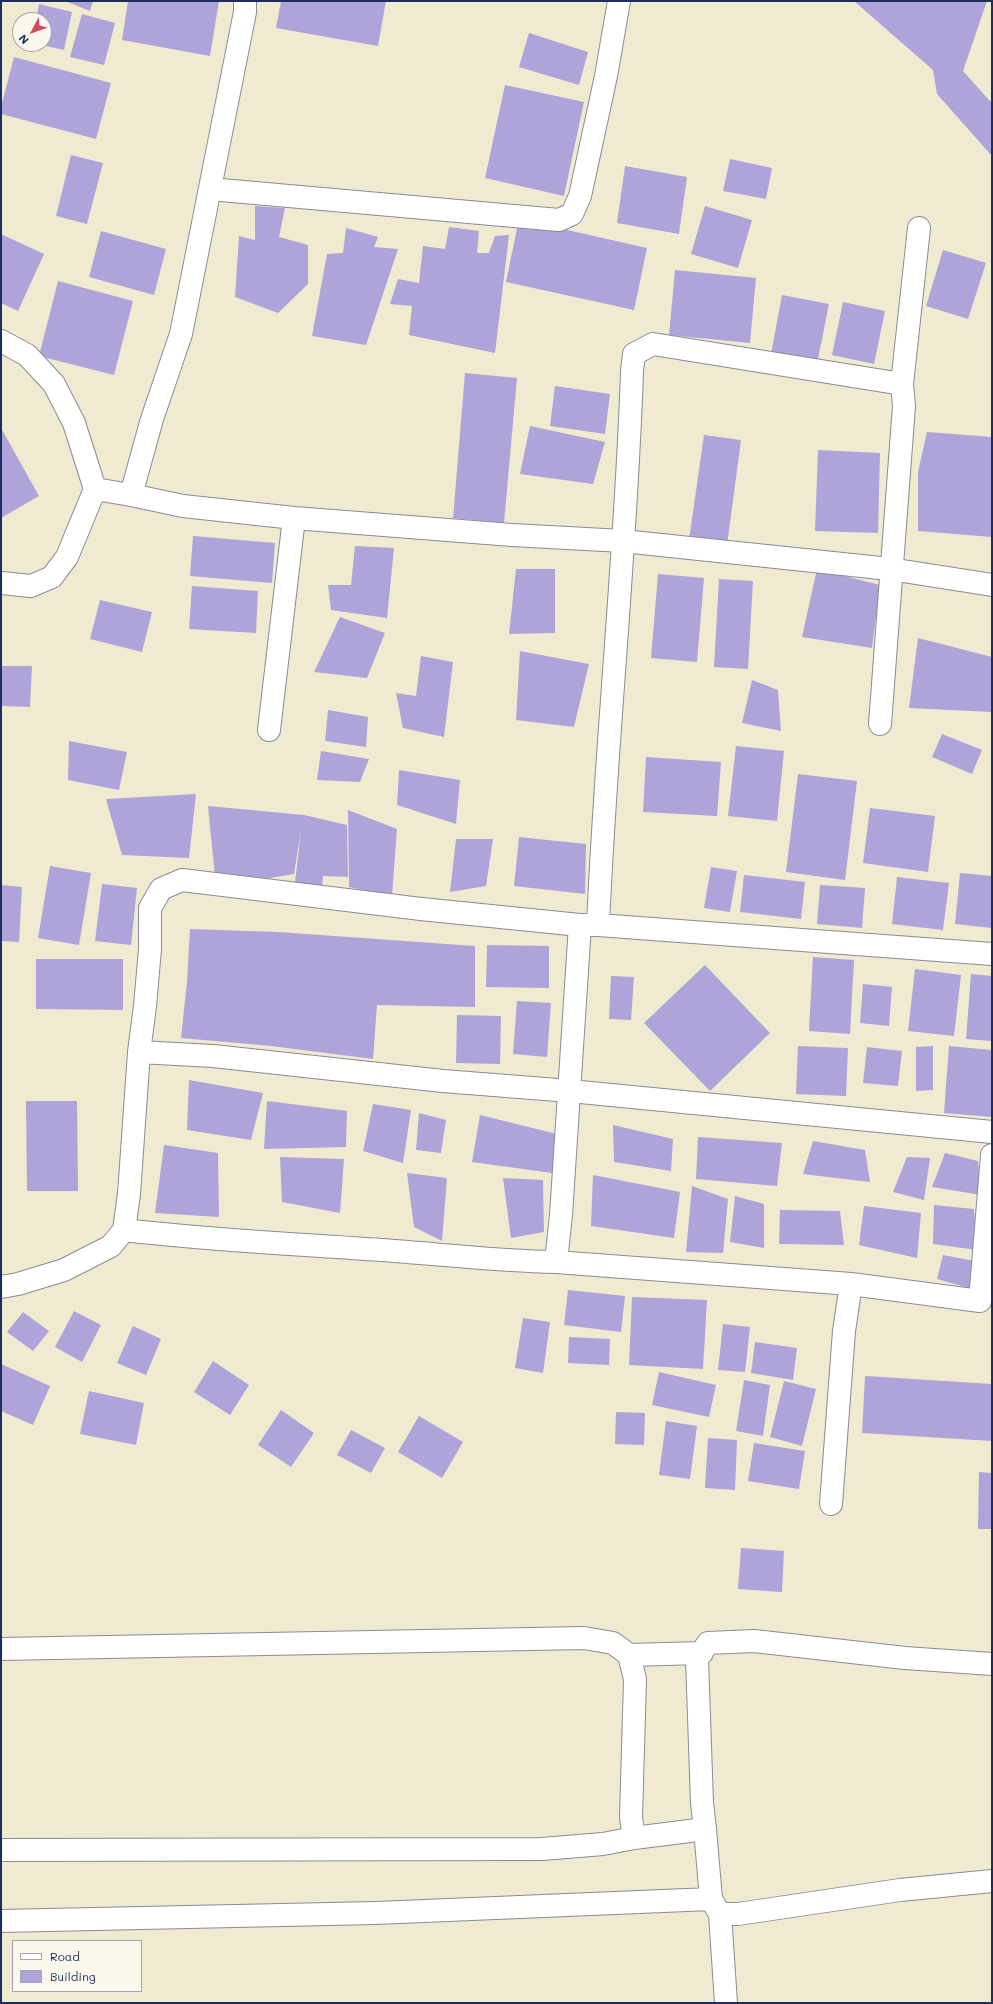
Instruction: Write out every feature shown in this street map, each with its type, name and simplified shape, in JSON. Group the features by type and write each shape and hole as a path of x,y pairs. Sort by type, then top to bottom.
{"street":[{"path":"131,494 152,419 181,334 245,12 245,1"},
{"path":"210,189 559,220 572,214 580,196 606,76 619,1"},
{"path":"880,724 890,569 904,406 902,384 919,228"},
{"path":"1,341 27,355 54,384 74,423 95,490 67,557 52,577 31,586 1,584"},
{"path":"556,1262 570,1091 603,818 623,540 634,354 653,344 902,384"},
{"path":"95,490 131,494 183,506 294,518 512,535 623,540 890,569 992,585"},
{"path":"269,730 294,518"},
{"path":"1,1287 18,1284 64,1270 111,1246 124,1230 130,1194 139,1052 149,963 150,908 161,889 182,880 421,909 589,925 992,954"},
{"path":"139,1052 212,1056 443,1081 570,1091 992,1132"},
{"path":"124,1230 190,1238 375,1250 508,1261 556,1262 851,1284 986,1301 992,1155"},
{"path":"831,1504 844,1330 851,1284"},
{"path":"1,1649 584,1638 613,1643 629,1655 702,1653"},
{"path":"726,2003 716,1907 702,1803 697,1659 708,1643 754,1641 905,1658 992,1664"},
{"path":"629,1655 635,1679 631,1817 634,1838"},
{"path":"1,1850 542,1849 603,1844 634,1838 705,1829"},
{"path":"1,1921 716,1907 738,1914 900,1890 992,1881"}],"building":[{"path":"65,1 93,1 90,11"},
{"path":"128,1 219,1 210,56 122,40"},
{"path":"281,1 386,1 378,46 276,28"},
{"path":"854,1 987,1 963,71 990,101 992,100 992,156 937,94 933,70"},
{"path":"39,4 72,12 64,50 52,47 52,12 38,12"},
{"path":"82,14 115,23 104,65 70,57"},
{"path":"529,33 588,52 579,85 519,67"},
{"path":"14,57 111,83 96,139 1,114 1,107"},
{"path":"505,85 584,102 564,196 485,178"},
{"path":"71,155 103,163 87,224 56,216"},
{"path":"730,159 772,168 766,199 723,191"},
{"path":"625,166 687,177 679,234 617,223"},
{"path":"255,206 285,208 279,237 308,245 308,284 278,313 235,297 239,236 255,240"},
{"path":"705,206 752,220 738,268 691,254"},
{"path":"519,219 647,248 634,310 506,282"},
{"path":"449,227 479,231 477,253 489,253 495,236 509,235 495,353 409,335 412,306 390,304 398,279 419,283 423,246 445,249"},
{"path":"346,228 378,237 374,247 398,249 366,345 312,336 327,254 343,253"},
{"path":"101,231 166,249 154,295 89,277"},
{"path":"1,234 44,254 18,311 1,303"},
{"path":"943,250 986,263 968,319 926,306"},
{"path":"675,270 756,278 750,343 669,335"},
{"path":"58,281 133,301 114,375 39,356"},
{"path":"782,295 829,304 817,364 771,354"},
{"path":"843,302 885,311 874,364 832,355"},
{"path":"465,373 517,378 504,523 453,518"},
{"path":"555,386 610,394 605,434 550,426"},
{"path":"530,426 605,442 593,484 520,474"},
{"path":"1,428 39,496 1,518"},
{"path":"927,432 992,437 992,537 918,531 918,472"},
{"path":"704,435 741,440 727,545 689,540"},
{"path":"818,450 880,453 878,533 815,531"},
{"path":"193,536 275,543 272,583 190,576"},
{"path":"355,546 394,548 387,618 331,610 328,585 351,585"},
{"path":"516,569 555,569 555,633 509,634"},
{"path":"817,569 880,585 872,648 802,637"},
{"path":"658,574 704,578 697,662 651,658"},
{"path":"719,579 753,581 748,669 714,667"},
{"path":"192,586 258,591 256,633 189,629"},
{"path":"100,600 152,612 142,652 90,639"},
{"path":"340,617 385,633 367,678 314,672"},
{"path":"918,638 992,657 992,712 909,708"},
{"path":"520,651 589,664 574,727 516,720"},
{"path":"421,656 453,662 444,737 403,728 396,693 416,696"},
{"path":"1,666 32,666 30,707 1,706"},
{"path":"752,680 778,690 781,731 742,723"},
{"path":"328,710 368,717 366,747 325,741"},
{"path":"942,734 982,750 972,774 932,757"},
{"path":"69,741 127,752 119,790 68,780"},
{"path":"736,746 784,751 777,821 728,816"},
{"path":"321,751 369,759 360,782 317,780"},
{"path":"646,757 721,762 717,816 643,812"},
{"path":"399,770 460,780 456,824 397,805"},
{"path":"798,774 857,781 845,880 786,872"},
{"path":"196,794 189,858 122,855 106,799"},
{"path":"208,806 304,815 347,825 348,877 323,876 322,888 295,882 301,831 294,874 247,882 215,877"},
{"path":"870,808 935,816 928,872 863,863"},
{"path":"348,810 397,829 392,896 349,887"},
{"path":"519,837 586,844 585,894 514,886"},
{"path":"456,839 493,839 486,886 450,892"},
{"path":"50,866 91,873 79,945 38,938"},
{"path":"711,867 737,871 730,912 704,908"},
{"path":"960,873 992,876 992,928 955,924"},
{"path":"744,875 805,882 801,919 740,912"},
{"path":"897,877 949,883 943,930 892,924"},
{"path":"102,884 137,888 131,945 95,941"},
{"path":"1,885 22,887 19,942 1,941"},
{"path":"820,885 865,888 862,928 817,924"},
{"path":"190,929 278,932 475,946 475,1007 377,1005 373,1059 271,1046 181,1038 187,982"},
{"path":"487,945 549,946 549,988 486,987"},
{"path":"813,957 854,960 850,1034 809,1031"},
{"path":"36,959 123,959 123,1010 36,1009"},
{"path":"705,965 770,1033 710,1091 644,1023"},
{"path":"915,969 961,975 954,1036 908,1031"},
{"path":"971,974 992,976 992,1041 966,1039"},
{"path":"611,976 634,977 631,1020 609,1019"},
{"path":"863,984 892,987 889,1026 860,1023"},
{"path":"517,1001 551,1003 547,1057 513,1054"},
{"path":"457,1015 501,1016 500,1064 456,1063"},
{"path":"798,1046 848,1048 846,1096 796,1094"},
{"path":"933,1046 933,1090 916,1091 916,1047"},
{"path":"949,1046 992,1050 992,1117 944,1113"},
{"path":"867,1047 902,1051 898,1086 863,1083"},
{"path":"189,1080 263,1093 251,1140 187,1130"},
{"path":"26,1101 77,1101 78,1191 27,1191"},
{"path":"267,1101 347,1111 346,1147 264,1149"},
{"path":"373,1104 411,1110 403,1163 363,1151"},
{"path":"419,1113 446,1120 441,1153 416,1150"},
{"path":"480,1115 561,1135 552,1173 472,1162"},
{"path":"613,1125 673,1139 671,1171 614,1162"},
{"path":"698,1137 782,1143 777,1186 696,1179"},
{"path":"813,1141 865,1150 870,1182 803,1174"},
{"path":"164,1145 218,1153 219,1217 155,1213"},
{"path":"945,1153 978,1161 981,1195 932,1187"},
{"path":"280,1157 344,1159 340,1213 282,1202"},
{"path":"907,1157 930,1158 924,1200 893,1192"},
{"path":"407,1173 447,1178 442,1241 414,1227"},
{"path":"593,1175 680,1192 674,1238 591,1226"},
{"path":"503,1178 543,1180 544,1232 511,1238"},
{"path":"692,1186 728,1199 723,1253 686,1252"},
{"path":"735,1196 764,1204 764,1248 730,1242"},
{"path":"934,1205 974,1209 977,1250 933,1244"},
{"path":"864,1206 921,1213 917,1258 859,1245"},
{"path":"780,1210 840,1211 844,1245 779,1244"},
{"path":"943,1255 980,1262 972,1289 937,1279"},
{"path":"568,1290 625,1296 621,1332 564,1325"},
{"path":"632,1297 707,1300 703,1369 629,1365"},
{"path":"74,1311 101,1325 82,1362 55,1347"},
{"path":"23,1312 49,1331 33,1351 7,1332"},
{"path":"523,1318 550,1322 543,1373 515,1368"},
{"path":"723,1324 750,1327 745,1372 718,1370"},
{"path":"133,1326 161,1339 146,1375 117,1363"},
{"path":"569,1337 610,1339 609,1365 568,1363"},
{"path":"755,1342 797,1348 793,1380 751,1373"},
{"path":"213,1361 249,1385 230,1415 194,1392"},
{"path":"1,1364 50,1386 33,1425 1,1411"},
{"path":"659,1372 716,1385 709,1417 652,1405"},
{"path":"865,1376 992,1384 992,1441 862,1433"},
{"path":"744,1380 770,1385 763,1436 736,1431"},
{"path":"784,1381 816,1389 802,1446 770,1437"},
{"path":"89,1391 144,1403 136,1445 80,1434"},
{"path":"281,1410 314,1433 291,1467 258,1445"},
{"path":"616,1412 645,1413 644,1445 615,1444"},
{"path":"419,1416 463,1442 442,1478 398,1452"},
{"path":"666,1421 697,1426 690,1479 659,1475"},
{"path":"351,1430 385,1448 371,1473 337,1455"},
{"path":"708,1438 737,1440 735,1490 705,1488"},
{"path":"754,1443 805,1451 799,1489 748,1481"},
{"path":"979,1472 992,1473 992,1529 978,1529"},
{"path":"741,1548 784,1551 782,1592 738,1589"}]}
